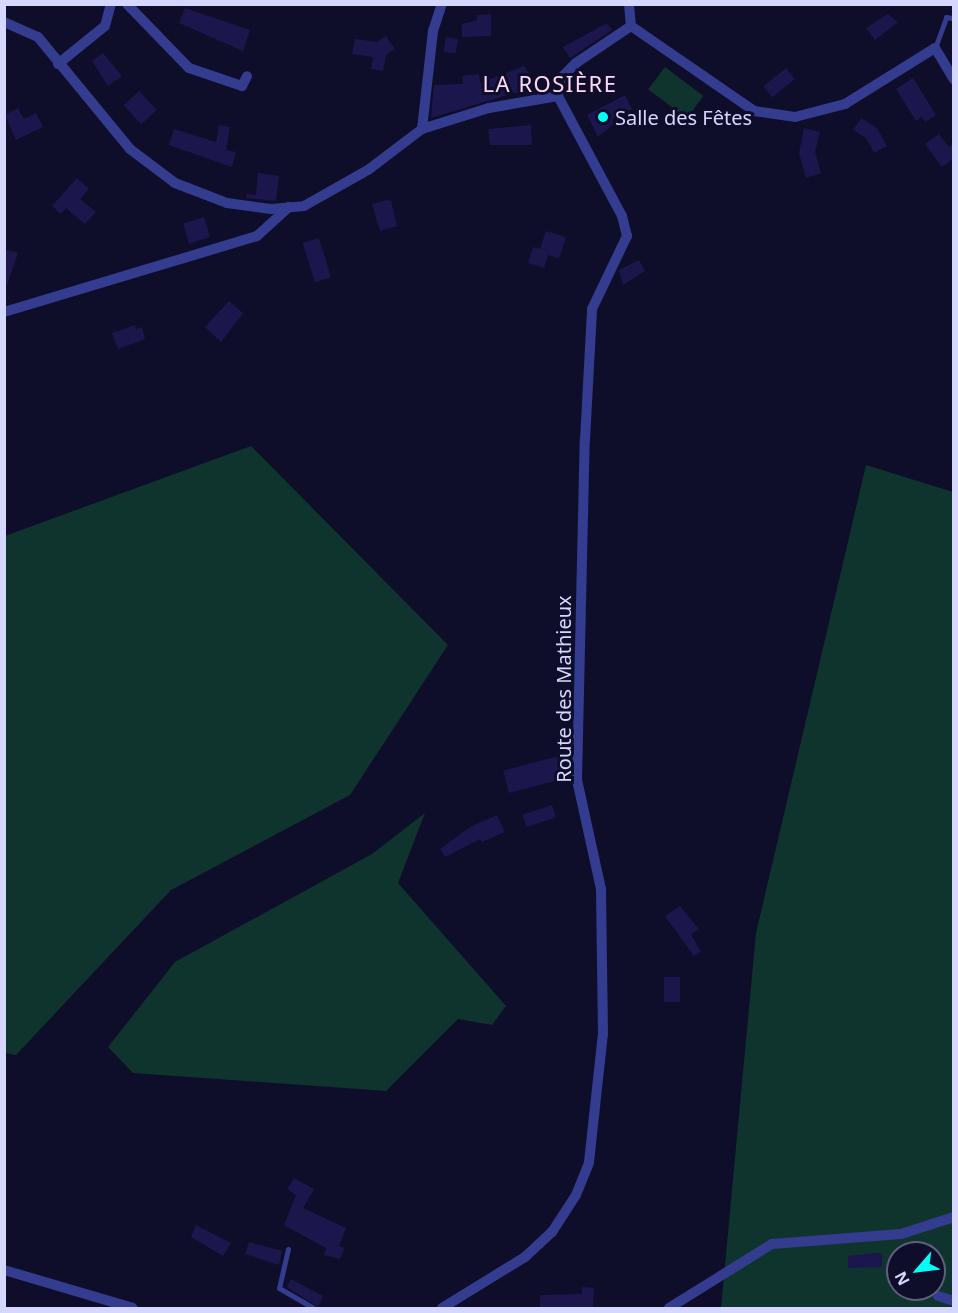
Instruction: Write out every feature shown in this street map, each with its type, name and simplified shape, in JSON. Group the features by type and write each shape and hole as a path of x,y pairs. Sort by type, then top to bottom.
{"street":[{"path":"58,64 105,26 111,4"},
{"path":"128,4 189,68 242,86 246,76"},
{"path":"422,129 433,31 442,4"},
{"path":"629,4 631,26"},
{"path":"4,22 38,37 130,149 175,183 227,203 290,207 304,206 368,170 422,129 489,108 558,96 561,78 576,63 631,26"},
{"path":"631,26 754,111 795,117 845,104 936,48 954,80"},
{"name":"Route des Mathieux","path":"442,1308 525,1257 552,1232 576,1195 589,1162 603,1034 601,889 577,780 585,440 592,309 627,236 622,216 558,96"},
{"path":"4,312 256,236 290,207"},
{"path":"669,1308 772,1244 901,1234 954,1217"},
{"path":"4,1270 133,1308"}],"lane":[{"path":"936,48 946,17 952,18"},
{"path":"288,1249 279,1288 313,1308"}],"green space":[{"path":"665,67 703,96 686,118 648,89"},
{"path":"251,446 448,645 350,795 171,890 16,1055 5,1053 5,536"},
{"path":"866,465 953,492 953,1308 721,1308 756,933"},
{"path":"425,813 398,883 506,1006 492,1025 458,1019 386,1091 133,1073 108,1047 175,962 372,854"}],"building":[{"path":"185,8 250,30 243,51 179,23"},
{"path":"491,14 491,36 462,37 462,24 477,20 477,15"},
{"path":"888,14 898,22 875,40 866,28"},
{"path":"607,23 612,30 570,58 563,47"},
{"path":"386,36 395,49 386,55 383,71 371,69 373,57 352,54 355,39 377,42"},
{"path":"446,37 458,39 456,54 444,52"},
{"path":"103,53 122,76 108,86 92,61"},
{"path":"524,66 536,83 529,87 529,93 514,93 431,118 434,85 463,84 462,76 479,74 480,83"},
{"path":"786,68 795,79 772,97 763,86"},
{"path":"913,78 936,115 925,122 922,117 916,121 896,89"},
{"path":"139,91 157,110 141,124 124,105"},
{"name":"Salle des Fêtes","path":"625,95 632,109 598,137 587,115"},
{"path":"18,108 24,119 36,113 43,127 16,140 5,115"},
{"path":"861,118 877,128 887,146 874,153 866,138 853,130"},
{"path":"219,125 230,127 226,150 236,152 232,167 169,145 174,129 216,142"},
{"path":"531,125 532,145 490,145 488,129"},
{"path":"804,128 820,132 815,152 821,173 806,178 799,153"},
{"path":"939,134 949,147 954,144 954,158 942,167 925,144"},
{"path":"258,173 279,176 276,201 246,198 246,194 256,195"},
{"path":"77,178 89,189 80,199 96,212 85,224 66,208 61,214 52,206"},
{"path":"391,201 397,226 380,231 372,204"},
{"path":"204,217 210,237 189,244 183,223"},
{"path":"546,231 566,237 559,258 548,255 544,268 528,263 533,247 540,249"},
{"path":"319,238 331,277 315,282 303,243"},
{"path":"4,249 18,253 6,288 4,288"},
{"path":"639,260 645,271 623,285 619,270"},
{"path":"229,301 243,313 221,342 205,327"},
{"path":"135,325 136,329 142,327 145,339 118,349 112,333"},
{"path":"562,755 568,777 509,793 503,771"},
{"path":"552,805 556,817 527,827 523,815"},
{"path":"497,815 505,832 482,842 480,839 445,857 440,849 470,827"},
{"path":"680,906 699,929 691,934 701,952 694,956 665,916"},
{"path":"664,977 680,977 680,1002 664,1002"},
{"path":"294,1178 314,1189 303,1208 346,1228 339,1246 345,1248 340,1259 324,1255 326,1248 284,1225 296,1195 287,1189"},
{"path":"196,1225 231,1243 223,1256 191,1237"},
{"path":"249,1242 282,1251 279,1265 245,1254"},
{"path":"882,1253 882,1267 848,1268 848,1256"},
{"path":"291,1279 323,1296 318,1307 287,1287"},
{"path":"582,1287 594,1288 593,1308 540,1308 540,1295 582,1294"}],"place":[{"name":"Salle des Fêtes","path":"603,117"}],"district":[{"name":"LA ROSIÈRE","path":"550,84"}]}
